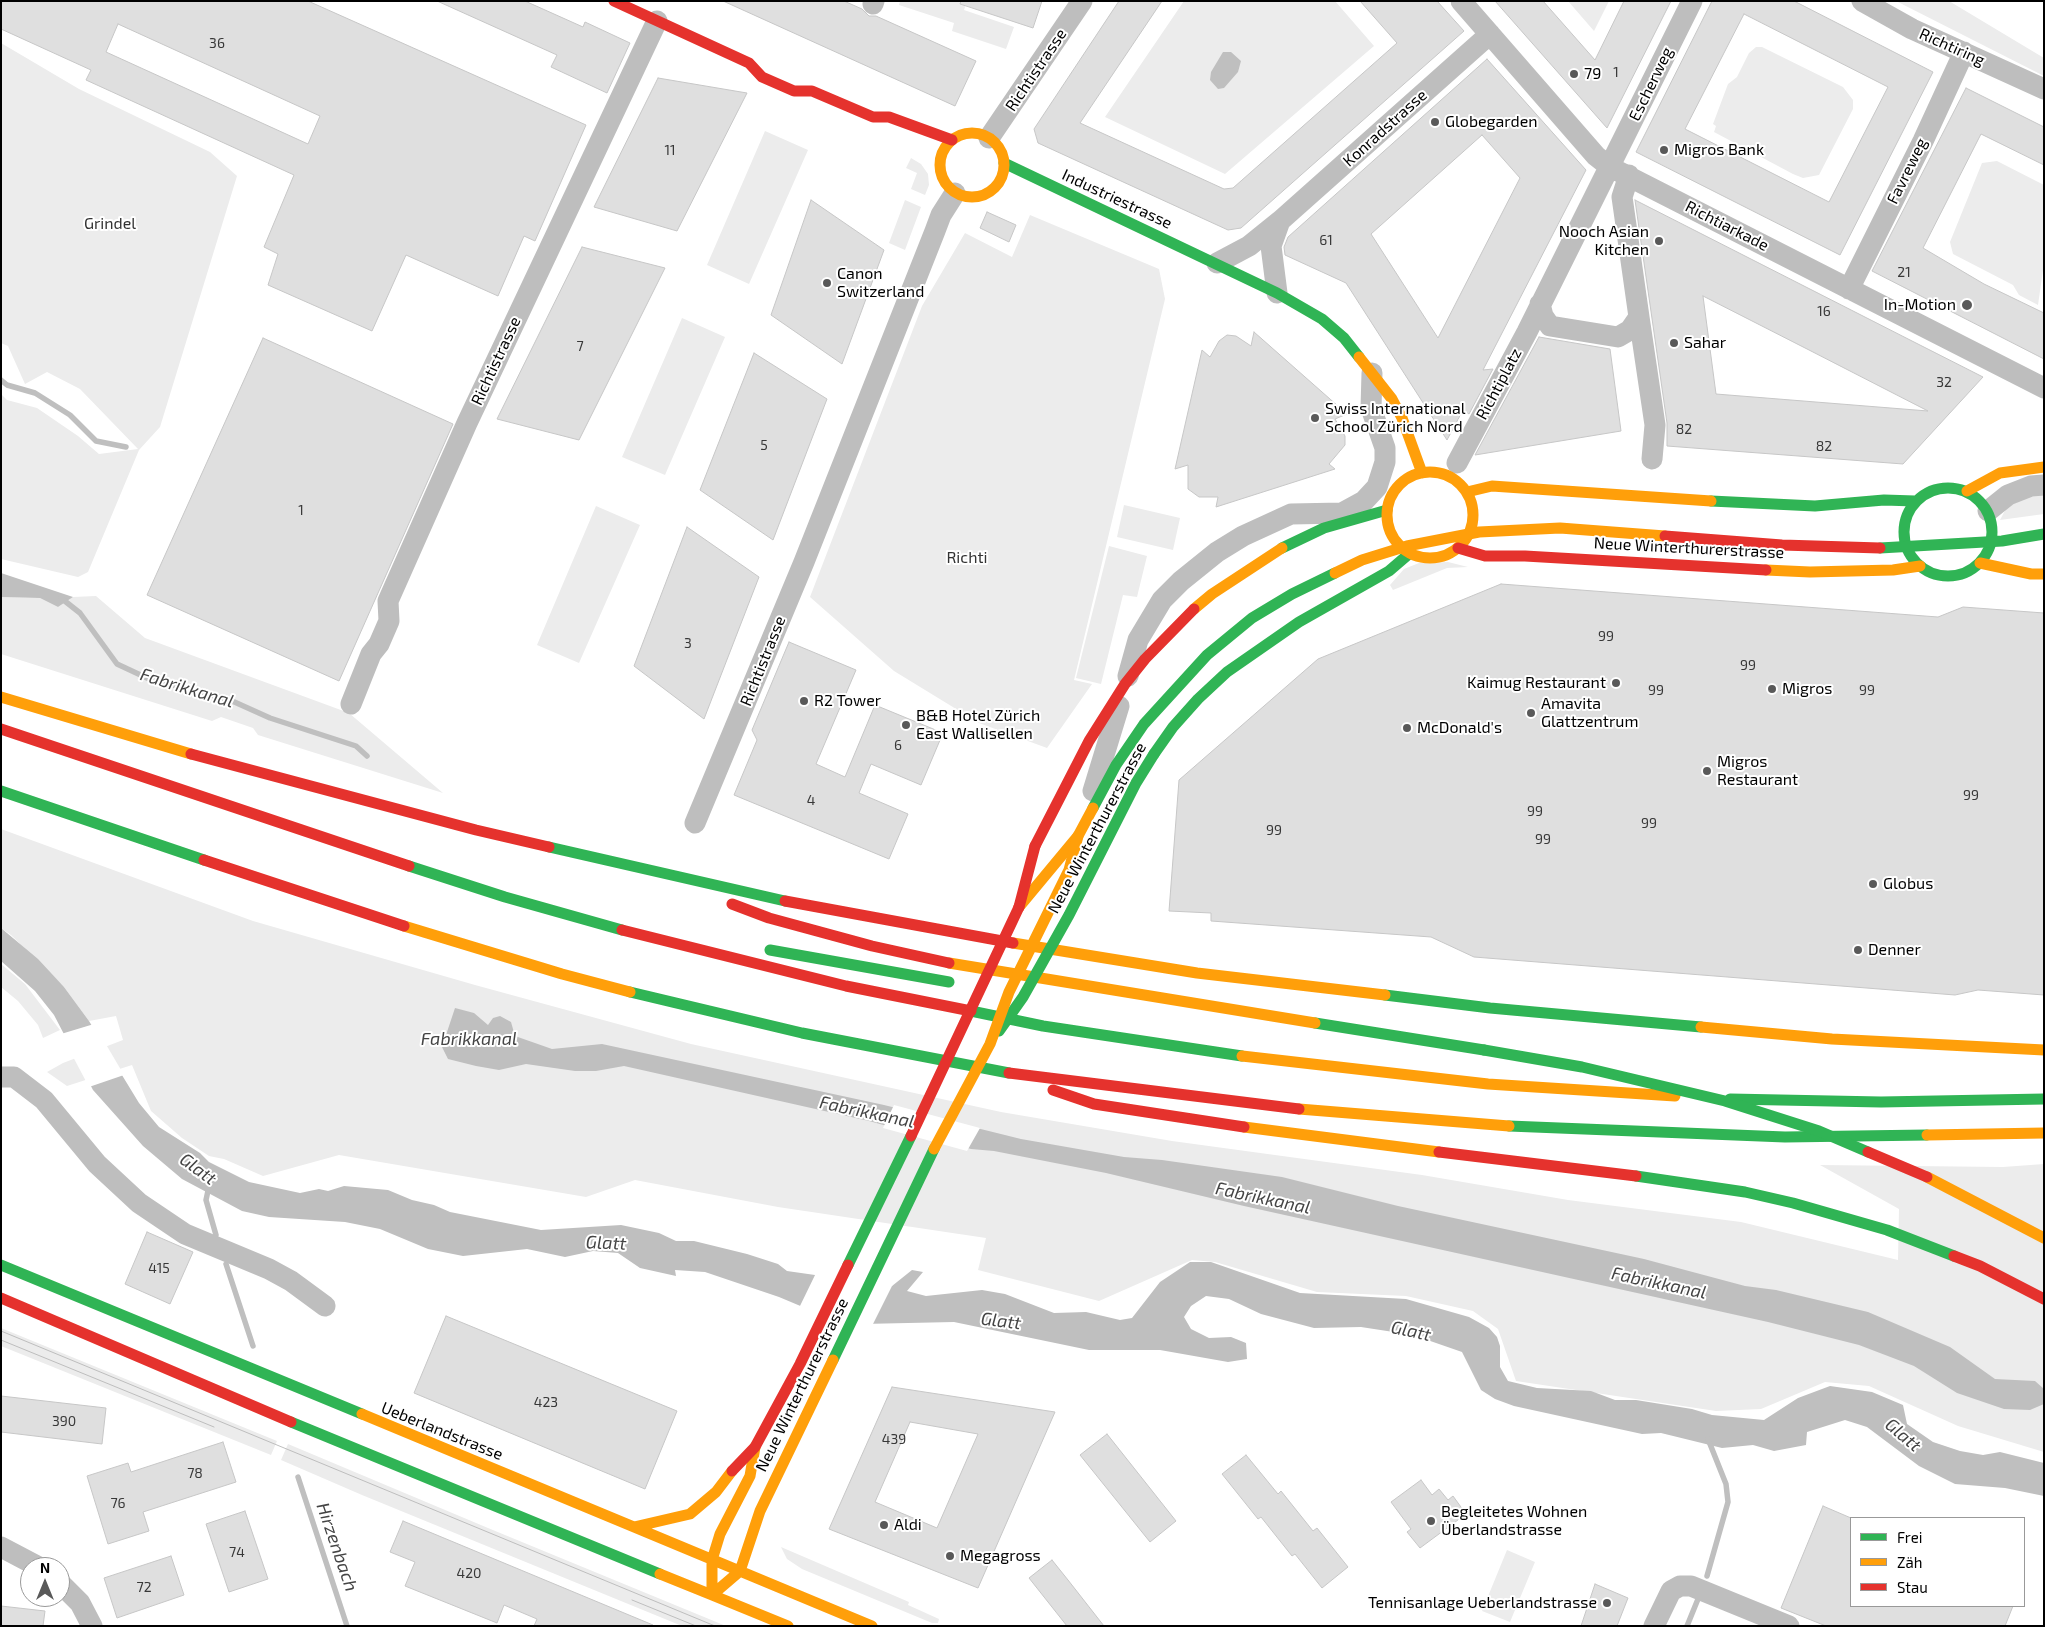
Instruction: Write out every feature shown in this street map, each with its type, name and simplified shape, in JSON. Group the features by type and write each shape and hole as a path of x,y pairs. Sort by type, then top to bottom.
{"main road":[{"path":"614,1 649,12 749,63 762,77 794,91 812,91 873,117 889,117 952,140"},
{"path":"749,63 768,64"},
{"path":"799,77 812,91"},
{"path":"873,117 882,132"},
{"path":"971,133 990,138 997,145 1004,164 1004,181 986,194 976,197 955,193 943,181 936,161 952,140 971,133"},
{"name":"Industriestrasse","path":"1004,164 1211,267 1277,293 1322,319 1344,338 1392,399 1402,418 1422,473"},
{"name":"Industriestrasse","path":"1318,331 1354,353"},
{"path":"1967,491 2000,472 2044,467"},
{"path":"1434,472 1458,482 1467,492 1472,503 1473,521 1466,538 1458,548 1439,557 1419,557 1400,546 1392,535 1388,523 1391,497 1399,486 1409,478 1422,473 1434,472"},
{"path":"1467,492 1492,486 1774,506 1815,506 1884,500 1916,501"},
{"path":"1920,566 1911,556 1905,543 1906,516 1916,501 1932,490 1944,488 1967,491 1982,503 1988,511 1993,529 1992,539 1990,548 1980,563 2030,574 2044,574"},
{"name":"Neue Winterthurerstrasse","path":"634,1527 690,1514 716,1492 734,1468 755,1447 800,1364 1019,907 1035,846 1088,741 1125,684 1185,617 1238,575 1282,548 1324,528 1388,510"},
{"name":"Neue Winterthurerstrasse","path":"1019,907 1078,836 1116,765 1144,724 1207,655 1252,618 1292,594 1362,560 1407,546 1479,532 1514,529 1603,530 1782,546 1856,548 1934,546 2002,541 2044,534"},
{"name":"Neue Winterthurerstrasse","path":"1458,548 1485,556 1534,556 1810,572 1894,570 1920,566 1931,573 1950,576 1969,571 1980,563"},
{"name":"Neue Winterthurerstrasse","path":"712,1595 740,1571 750,1546 760,1511 934,1149 990,1044 1023,997 1069,915 1136,783 1173,727 1198,699 1227,672 1271,640 1389,572 1410,553"},
{"path":"1,697 128,736 306,786 467,828 638,869 784,901 916,927 1091,957 1246,980 1577,1017 1773,1034 1947,1046 2044,1050"},
{"path":"1,729 412,868 598,924 798,976 968,1012 1138,1041 1294,1063 1488,1084 1659,1096 1881,1102 2044,1099"},
{"path":"1,791 373,917 562,974 802,1034 994,1071 1292,1108 1391,1118 1558,1130 1786,1137 2044,1133"},
{"name":"Neue Winterthurerstrasse","path":"990,1044 1009,992 1069,870 1078,836"},
{"path":"638,869 769,918 872,946 956,965 1582,1067 1724,1101 1819,1131 1927,1177 2044,1238"},
{"path":"598,924 691,935"},
{"path":"756,947 1041,996"},
{"path":"1226,1021 1406,1038"},
{"path":"1947,1046 2044,1042"},
{"path":"994,1071 1094,1104 1328,1139 1695,1184 1783,1200 1887,1230 1934,1246 1980,1266 2044,1299"},
{"name":"Ueberlandstrasse","path":"1,1265 872,1626"},
{"path":"1,1298 253,1407 788,1626"},
{"name":"Neue Winterthurerstrasse","path":"712,1595 712,1560 720,1534 750,1476 755,1447"}],"street":[{"name":"Richtistrasse","path":"990,138 1082,1"},
{"name":"Richtiarkade","path":"1460,1 1596,156 1619,171 2044,388"},
{"name":"Escherweg","path":"1619,171 1692,1"},
{"name":"Richtiring","path":"1862,1 1912,28 2044,89"},
{"name":"Richtistrasse","path":"351,704 371,654 379,644 389,621 388,601 649,12"},
{"name":"Konradstrasse","path":"1211,267 1249,246 1280,221 1490,34"},
{"name":"Favreweg","path":"1849,289 1964,52"},
{"name":"Richtiplatz","path":"1457,463 1540,304 1619,171"},
{"path":"1619,171 1655,425 1652,459"},
{"name":"Richtistrasse","path":"695,823 804,562 934,231 941,215 955,193"},
{"name":"Konradstrasse","path":"1277,293 1270,246 1280,221"},
{"path":"1540,304 1542,316 1550,326 1618,337 1630,330 1639,317"},
{"path":"1079,865 1086,818 1095,783 1138,640 1147,621 1162,600 1198,566 1237,540 1291,514 1342,513 1364,501 1377,487 1385,462 1385,448 1371,408 1372,373"},
{"path":"1988,511 2008,495 2030,486 2044,485"},
{"path":"1267,527 1324,528"},
{"path":"1,1077 14,1077 44,1100 97,1164 139,1203 185,1234 291,1280 325,1306"},
{"path":"1,1547 20,1557"},
{"path":"1654,1626 1671,1591 1680,1586 1691,1586 1789,1626"},
{"path":"70,1593 80,1603 92,1626"}],"green space":[{"path":"900,1 967,1 964,10 1014,27 1006,49 952,31 954,23 899,5"},
{"path":"1184,1 1335,1 1374,46 1225,174 1105,117"},
{"path":"1568,1 1609,1 1594,31"},
{"path":"1896,1 1949,1 2044,58 2044,76"},
{"name":"Grindel","path":"1,43 79,89 210,152 237,176 160,427 139,450 88,572 78,577 1,559 1,394 7,400 37,408 78,436 99,454 138,449 80,389 47,372 25,384 8,346 1,343"},
{"path":"1756,47 1762,47 1843,87 1853,100 1853,109 1819,175 1803,178 1793,174 1714,132 1716,126 1713,124 1728,84 1737,77 1749,53"},
{"path":"765,131 808,150 749,284 707,265"},
{"path":"911,158 921,164 928,174 929,185 925,195 911,189 917,173 906,168"},
{"path":"1997,161 2044,185 2044,263 2038,305 2019,295 2013,285 1953,254 1950,242 1982,163"},
{"path":"905,200 921,207 905,250 889,243"},
{"name":"Richti","path":"1030,215 1159,269 1165,299 1074,680 1092,684 1047,748 979,723 894,671 810,597 922,306 965,233 1012,257"},
{"path":"682,318 725,337 665,475 622,457"},
{"path":"2044,492 2044,514 2000,520 2009,503"},
{"path":"1124,505 1180,518 1173,550 1117,537"},
{"path":"596,506 640,525 579,663 537,645"},
{"path":"1109,546 1147,556 1137,597 1123,595 1101,684 1076,678"},
{"path":"1448,562 1468,567 1447,568 1393,590 1390,585 1404,569 1419,563"},
{"path":"96,596 145,638 349,713 443,793 258,735 253,728 221,717 212,721 1,654 1,597 40,598 58,607 73,597"},
{"path":"1,829 253,921 475,985 691,1044 1001,1112 1172,1141 1422,1175 1568,1200 1741,1222 1898,1260 1899,1209 1820,1165 2003,1167 2044,1164 2044,1452 1958,1426 1869,1386 1825,1382 1761,1409 1716,1411 1516,1381 1498,1329 1473,1311 1406,1296 1317,1292 1215,1262 1192,1260 1099,1301 978,1270 986,1238 778,1207 635,1180 586,1197 339,1155 263,1176 224,1159 209,1156 182,1138 151,1111 132,1065 67,1086 47,1072 63,1063 123,1040 116,1016 89,1021 64,987 11,935 1,928"},
{"path":"1,964 25,984 60,1030 43,1038 38,1025 18,1001 1,987"},
{"path":"1,1328 277,1441 271,1455 1,1346"},
{"path":"288,1444 726,1626 682,1626 362,1495 281,1460"},
{"path":"781,1547 909,1602 908,1605 939,1619 938,1623 932,1623 802,1569 787,1559"},
{"path":"1507,1550 1535,1562 1510,1622 1482,1611"}],"water":[{"path":"1223,52 1231,52 1241,61 1238,72 1224,88 1218,89 1210,80 1211,72"},
{"path":"1,573 73,597 58,607 40,598 1,597"},
{"name":"Glatt","path":"1,928 38,959 64,987 89,1021 139,1103 159,1127 200,1153 209,1162 249,1182 300,1193 319,1189 328,1191 344,1186 388,1190 450,1212 541,1230 621,1225 659,1233 676,1241 694,1241 747,1254 778,1264 787,1271 892,1286 912,1270 923,1272 907,1291 926,1296 982,1290 1005,1294 1054,1313 1086,1312 1120,1320 1132,1318 1160,1282 1190,1262 1211,1262 1300,1293 1406,1299 1469,1317 1489,1328 1497,1337 1500,1346 1500,1367 1508,1381 1537,1388 1591,1391 1615,1400 1636,1400 1692,1409 1712,1415 1764,1420 1798,1398 1830,1386 1872,1392 1903,1405 1907,1424 1933,1442 1960,1451 1983,1455 2000,1452 2044,1463 2044,1496 2005,1488 1955,1484 1919,1466 1867,1427 1845,1420 1807,1432 1806,1445 1774,1451 1753,1445 1722,1448 1661,1433 1642,1434 1514,1406 1495,1399 1481,1390 1462,1352 1413,1335 1361,1327 1314,1328 1261,1314 1229,1299 1206,1296 1191,1306 1184,1317 1191,1329 1209,1338 1231,1337 1246,1343 1247,1359 1228,1362 1160,1350 1089,1350 954,1322 862,1324 829,1318 779,1297 705,1272 675,1270 676,1276 640,1268 618,1253 593,1251 565,1257 527,1249 463,1256 428,1249 380,1229 345,1222 269,1217 242,1211 182,1179 143,1146 93,1090 54,1015 35,991 1,961"},
{"name":"Fabrikkanal","path":"455,1008 474,1013 488,1025 493,1018 500,1016 511,1022 515,1036 552,1049 602,1044 884,1105 1021,1139 1124,1157 1162,1160 1282,1177 1398,1206 1644,1259 1745,1286 1776,1290 1868,1312 1950,1347 1995,1379 2035,1381 2044,1389 2044,1404 2030,1410 2004,1409 1957,1393 1914,1366 1859,1345 1768,1322 1244,1206 1106,1173 994,1151 971,1149 869,1121 624,1066 596,1071 575,1071 526,1064 499,1070 476,1066 448,1059 442,1047"}],"pier":[{"path":"94,1024 124,1075 89,1087 61,1034"},
{"path":"894,1105 980,1128 967,1151 883,1128"},
{"path":"816,1273 891,1283 895,1280 872,1326 861,1326 829,1320 799,1308"}],"building":[{"path":"1,1 308,1 586,125 535,241 524,236 498,296 406,255 372,331 268,285 278,254 264,247 294,175 86,80 91,70 1,29","holes":["118,24 320,116 308,144 106,52"]},
{"path":"437,1 525,1 583,27 585,22 630,43 607,93 551,67 557,55"},
{"path":"723,1 844,1 862,9 869,16 876,16 976,61 955,106"},
{"path":"961,1 1042,1 1033,28 960,4"},
{"path":"1119,1 1162,1 1080,123 1224,189 1233,188 1397,43 1360,1 1437,1 1464,31 1241,228 1228,230 1038,143 1034,129"},
{"path":"1495,1 1543,1 1595,60 1624,1 1671,1 1607,128"},
{"path":"1712,1 1794,1 1933,72 1840,255 1636,152","holes":["1744,14 1888,87 1829,202 1685,129"]},
{"path":"1487,59 1586,170 1483,370 1493,369 1469,414 1463,410 1447,440 1346,283 1285,255 1284,247 1288,237","holes":["1482,135 1520,178 1438,338 1371,234"]},
{"path":"658,78 747,93 677,231 594,207"},
{"path":"1966,88 2044,127 2044,165 1981,134 1923,248 1984,284 2044,313 2044,359 1872,271"},
{"name":"Canon Switzerland","path":"811,200 884,250 842,364 771,315"},
{"path":"1635,200 1983,377 1903,464 1667,446 1667,423","holes":["1703,296 1928,411 1716,394"]},
{"path":"987,212 1016,225 1009,242 980,228"},
{"path":"582,247 665,268 579,440 497,419"},
{"name":"Swiss International School Zürich Nord","path":"1254,332 1347,414 1335,419 1345,436 1345,445 1329,464 1335,469 1216,507 1218,497 1199,497 1188,489 1188,465 1175,469 1202,350 1210,357 1219,341 1227,335 1236,336 1251,346"},
{"path":"1539,337 1610,349 1621,431 1475,455"},
{"path":"263,338 453,424 339,681 147,595"},
{"path":"754,353 827,399 773,540 700,490"},
{"path":"687,527 759,577 704,719 634,666"},
{"path":"1501,584 1938,617 1963,607 2044,613 2044,995 1978,990 1955,995 1474,957 1431,937 1211,921 1211,913 1169,911 1179,780 1318,659"},
{"path":"789,642 856,670 816,764 845,777 875,705 943,733 921,785 871,764 859,793 908,814 889,859 734,795 757,740 752,730"},
{"path":"147,1232 193,1252 170,1304 125,1284"},
{"path":"446,1316 677,1411 645,1489 414,1393"},
{"path":"892,1387 1055,1412 978,1588 829,1529","holes":["910,1422 978,1434 937,1528 875,1502"]},
{"path":"1,1396 106,1408 102,1444 1,1432"},
{"path":"1107,1434 1176,1521 1150,1542 1080,1455"},
{"path":"223,1442 236,1482 143,1512 149,1531 108,1544 87,1476 128,1463 131,1472"},
{"path":"1246,1455 1278,1494 1281,1491 1313,1531 1317,1528 1348,1567 1322,1588 1295,1554 1292,1556 1261,1517 1258,1519 1222,1474"},
{"name":"Begleitetes Wohnen Überlandstrasse","path":"1421,1480 1432,1495 1439,1489 1448,1500 1453,1496 1466,1514 1420,1548 1407,1532 1411,1529 1391,1502"},
{"path":"1823,1506 1850,1518 1850,1607 2013,1607 2005,1626 1826,1626 1781,1608"},
{"path":"245,1511 268,1579 229,1592 206,1524"},
{"path":"403,1521 653,1626 534,1626 537,1619 504,1605 497,1623 405,1586 415,1562 390,1552"},
{"path":"171,1556 184,1595 117,1618 104,1578"},
{"path":"1052,1560 1104,1626 1067,1626 1029,1578"},
{"name":"Tennisanlage Ueberlandstrasse","path":"1595,1584 1628,1598 1617,1626 1581,1626"},
{"path":"1,1606 45,1611 43,1626 1,1626"}],"waterway":[{"path":"1,380 7,385 35,393 70,415 96,441 126,447"},
{"name":"Fabrikkanal","path":"61,598 80,613 117,664 147,678 230,700 270,718 356,746 367,756"},
{"name":"Hirzenbach","path":"209,1186 206,1200 216,1235"},
{"name":"Hirzenbach","path":"226,1264 253,1346"},
{"path":"1707,1576 1728,1502 1726,1484 1708,1439"},
{"name":"Hirzenbach","path":"298,1477 347,1626"},
{"path":"1687,1626 1698,1599"}],"tram line":[{"path":"1,1331 715,1626"},
{"path":"1,1340 214,1427"},
{"path":"632,1600 696,1626"}],"traffic: fast":[{"path":"1004,163 1277,293 1322,319 1344,338 1359,357"},
{"path":"1948,488 1965,491 1973,495 1985,507 1989,515 1992,532 1989,549 1985,557 1973,569 1965,573 1948,576 1931,573 1923,569 1911,557 1907,549 1904,532 1907,515 1911,507 1923,495 1931,491 1948,488"},
{"path":"1711,501 1815,506 1884,500 1915,501"},
{"path":"1282,548 1324,528 1387,510"},
{"path":"1880,548 2002,541 2044,534"},
{"path":"1154,754 1173,727 1198,699 1227,672 1299,622 1389,571 1410,553"},
{"path":"1093,808 1116,765 1144,724 1207,655 1252,618 1292,594 1335,573"},
{"path":"999,1031 1023,997 1069,915 1136,783 1154,754"},
{"path":"1,791 204,860"},
{"path":"549,847 785,901"},
{"path":"409,866 505,897 622,930"},
{"path":"770,950 949,982"},
{"path":"630,992 802,1033 1009,1073"},
{"path":"1385,995 1490,1008 1701,1027"},
{"path":"971,1011 1043,1026 1242,1056"},
{"path":"1315,1023 1484,1050"},
{"path":"1484,1050 1582,1067 1725,1101 1819,1131 1868,1152"},
{"path":"1730,1099 1881,1102 2044,1099"},
{"path":"1509,1126 1785,1137 1927,1135"},
{"path":"848,1265 911,1136"},
{"path":"833,1360 934,1149"},
{"path":"1636,1176 1745,1192 1793,1203 1887,1230 1954,1256"},
{"path":"1,1265 362,1414"},
{"path":"291,1422 660,1574"}],"traffic: slow":[{"path":"972,133 984,135 995,142 1002,153 1004,165 1002,177 995,188 984,195 972,197 960,195 949,188 942,177 940,165 942,153 949,142 960,135 972,133"},
{"path":"1359,357 1392,399 1402,418 1422,473"},
{"path":"1967,491 2000,473 2044,467"},
{"path":"1430,472 1454,479 1466,491 1473,515 1466,539 1454,551 1430,558 1406,551 1394,539 1387,515 1394,491 1406,479 1430,472"},
{"path":"1467,492 1492,486 1711,501"},
{"path":"1335,573 1362,560 1407,546 1479,532 1560,528 1665,536"},
{"path":"1194,609 1212,594 1282,548"},
{"path":"1980,563 2031,574 2044,574"},
{"path":"1766,570 1810,572 1893,570 1920,566"},
{"path":"1,697 191,754"},
{"path":"934,1149 990,1044 1009,992 1069,870 1078,836 1093,808"},
{"path":"1019,907 1078,836"},
{"path":"404,926 562,974 630,992"},
{"path":"1013,943 1197,973 1385,995"},
{"path":"949,963 1315,1023"},
{"path":"1701,1027 1832,1039 2044,1050"},
{"path":"1242,1056 1488,1084 1675,1096"},
{"path":"1299,1109 1509,1126"},
{"path":"1244,1127 1439,1152"},
{"path":"1927,1135 2044,1133"},
{"path":"1927,1177 2044,1238"},
{"path":"660,1574 712,1595 740,1571 760,1511 833,1360"},
{"path":"362,1414 634,1527 690,1514 716,1492 732,1471"},
{"path":"755,1447 750,1476 720,1534 712,1560 712,1595 788,1626"},
{"path":"634,1527 872,1626"}],"traffic: jam":[{"path":"614,1 749,63 762,77 794,91 812,91 873,117 889,117 952,140"},
{"path":"1665,536 1782,545 1880,548"},
{"path":"1458,548 1485,556 1525,556 1766,570"},
{"path":"1035,846 1089,741 1125,684 1145,659 1194,609"},
{"path":"1,729 409,866"},
{"path":"191,754 476,830 549,847"},
{"path":"1019,907 1035,846"},
{"path":"204,860 404,926"},
{"path":"785,901 1013,943"},
{"path":"732,904 769,918 872,946 949,963"},
{"path":"911,1136 1019,907"},
{"path":"622,930 846,986 971,1011"},
{"path":"1009,1073 1299,1109"},
{"path":"1053,1090 1094,1104 1244,1127"},
{"path":"1439,1152 1636,1176"},
{"path":"1868,1152 1927,1177"},
{"path":"1954,1256 1980,1266 2044,1299"},
{"path":"732,1471 755,1447 800,1364 848,1265"},
{"path":"1,1298 291,1422"}],"place":[{"name":"79","path":"1574,74"},
{"name":"Globegarden","path":"1435,122"},
{"name":"Migros Bank","path":"1664,150"},
{"name":"Nooch Asian Kitchen","path":"1659,241"},
{"name":"Canon Switzerland","path":"827,283"},
{"name":"In-Motion","path":"1967,305"},
{"name":"Sahar","path":"1674,343"},
{"name":"Swiss International School Zürich Nord","path":"1315,418"},
{"name":"Kaimug Restaurant","path":"1616,683"},
{"name":"Migros","path":"1772,689"},
{"name":"R2 Tower","path":"804,701"},
{"name":"Amavita Glattzentrum","path":"1531,713"},
{"name":"B&B Hotel Zürich East Wallisellen","path":"906,725"},
{"name":"McDonald's","path":"1407,728"},
{"name":"Migros Restaurant","path":"1707,771"},
{"name":"Globus","path":"1873,884"},
{"name":"Denner","path":"1858,950"},
{"name":"Begleitetes Wohnen Überlandstrasse","path":"1431,1521"},
{"name":"Aldi","path":"884,1525"},
{"name":"Megagross","path":"950,1556"},
{"name":"Tennisanlage Ueberlandstrasse","path":"1607,1603"}]}
